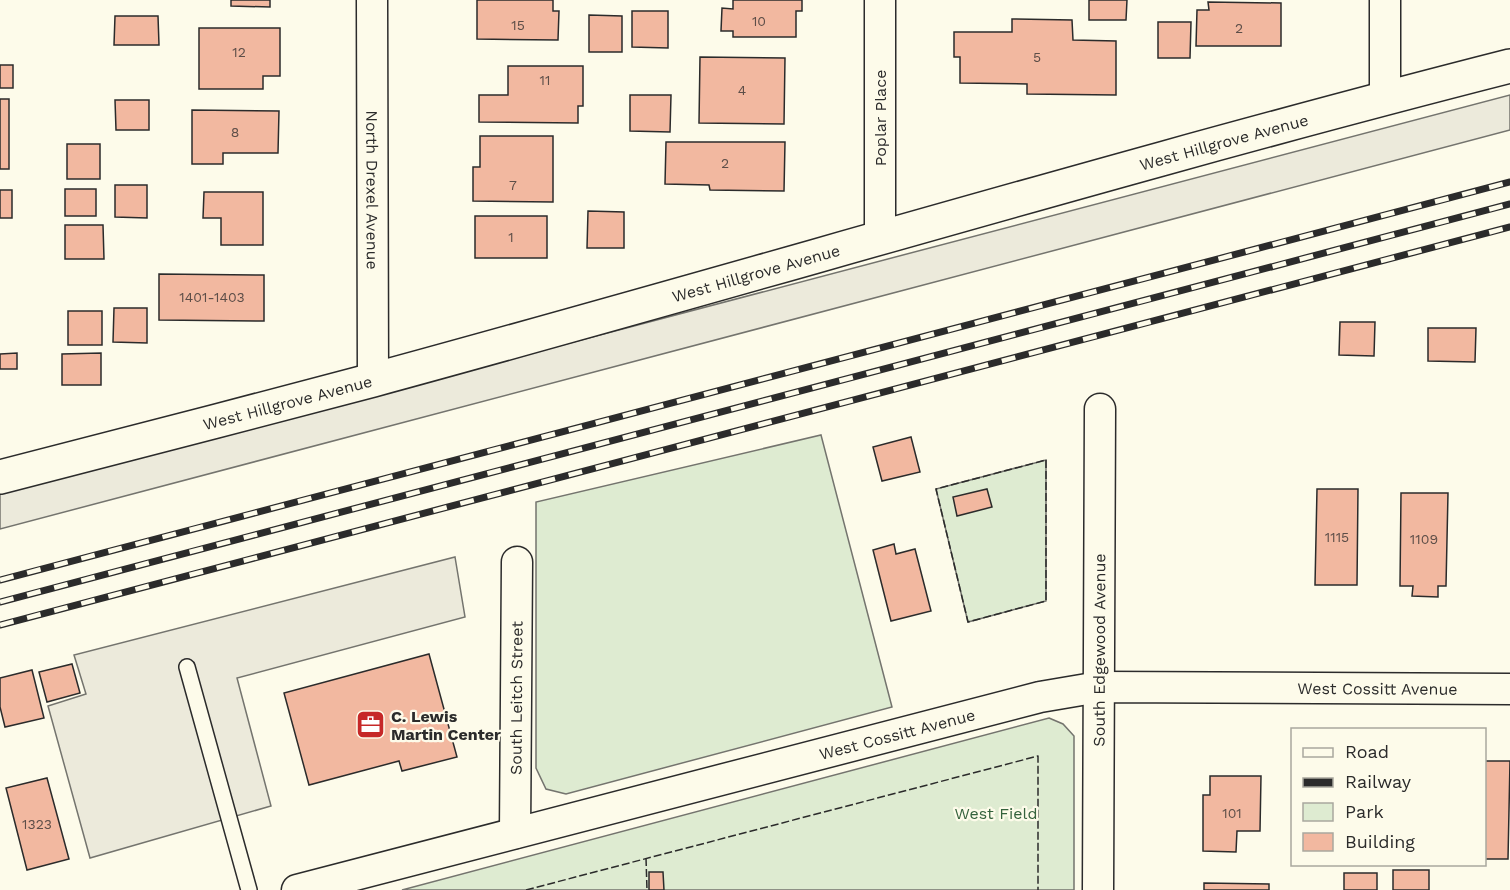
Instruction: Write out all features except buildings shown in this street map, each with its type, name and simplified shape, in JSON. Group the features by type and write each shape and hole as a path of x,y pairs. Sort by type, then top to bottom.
{"street":[{"name":"North Drexel Avenue","path":"372,0 373,380"},
{"name":"Poplar Place","path":"880,0 880,237"},
{"path":"1385,0 1385,98"},
{"name":"West Hillgrove Avenue","path":"0,477 373,380 880,237 1385,98 1510,66"},
{"name":"South Edgewood Avenue","path":"1098,890 1100,409"},
{"name":"South Leitch Street","path":"516,833 517,562"},
{"name":"West Cossitt Avenue","path":"297,890 1040,697 1099,687 1510,689"}],"lane":[{"path":"187,667 249,890"}],"green space":[{"path":"821,435 892,707 566,794 546,789 536,768 536,502"},
{"path":"1046,460 1046,601 968,622 936,489"},
{"name":"West Field","path":"1049,718 1063,724 1074,736 1074,890 402,890"}],"shaded area":[{"path":"1510,95 1510,130 0,529 0,493"},
{"path":"455,557 465,617 237,678 271,806 90,858 48,706 86,694 74,655"}],"railway":[{"path":"0,580 1510,182"},
{"path":"0,602 1510,204"},
{"path":"0,625 1510,227"}],"fence":[{"path":"1046,460 1046,601 968,622 936,489 1046,460"},
{"path":"526,890 1038,756 1038,890"},
{"path":"646,858 647,890"}],"place":[{"name":"C. Lewis Martin Center","path":"370,725"}]}
